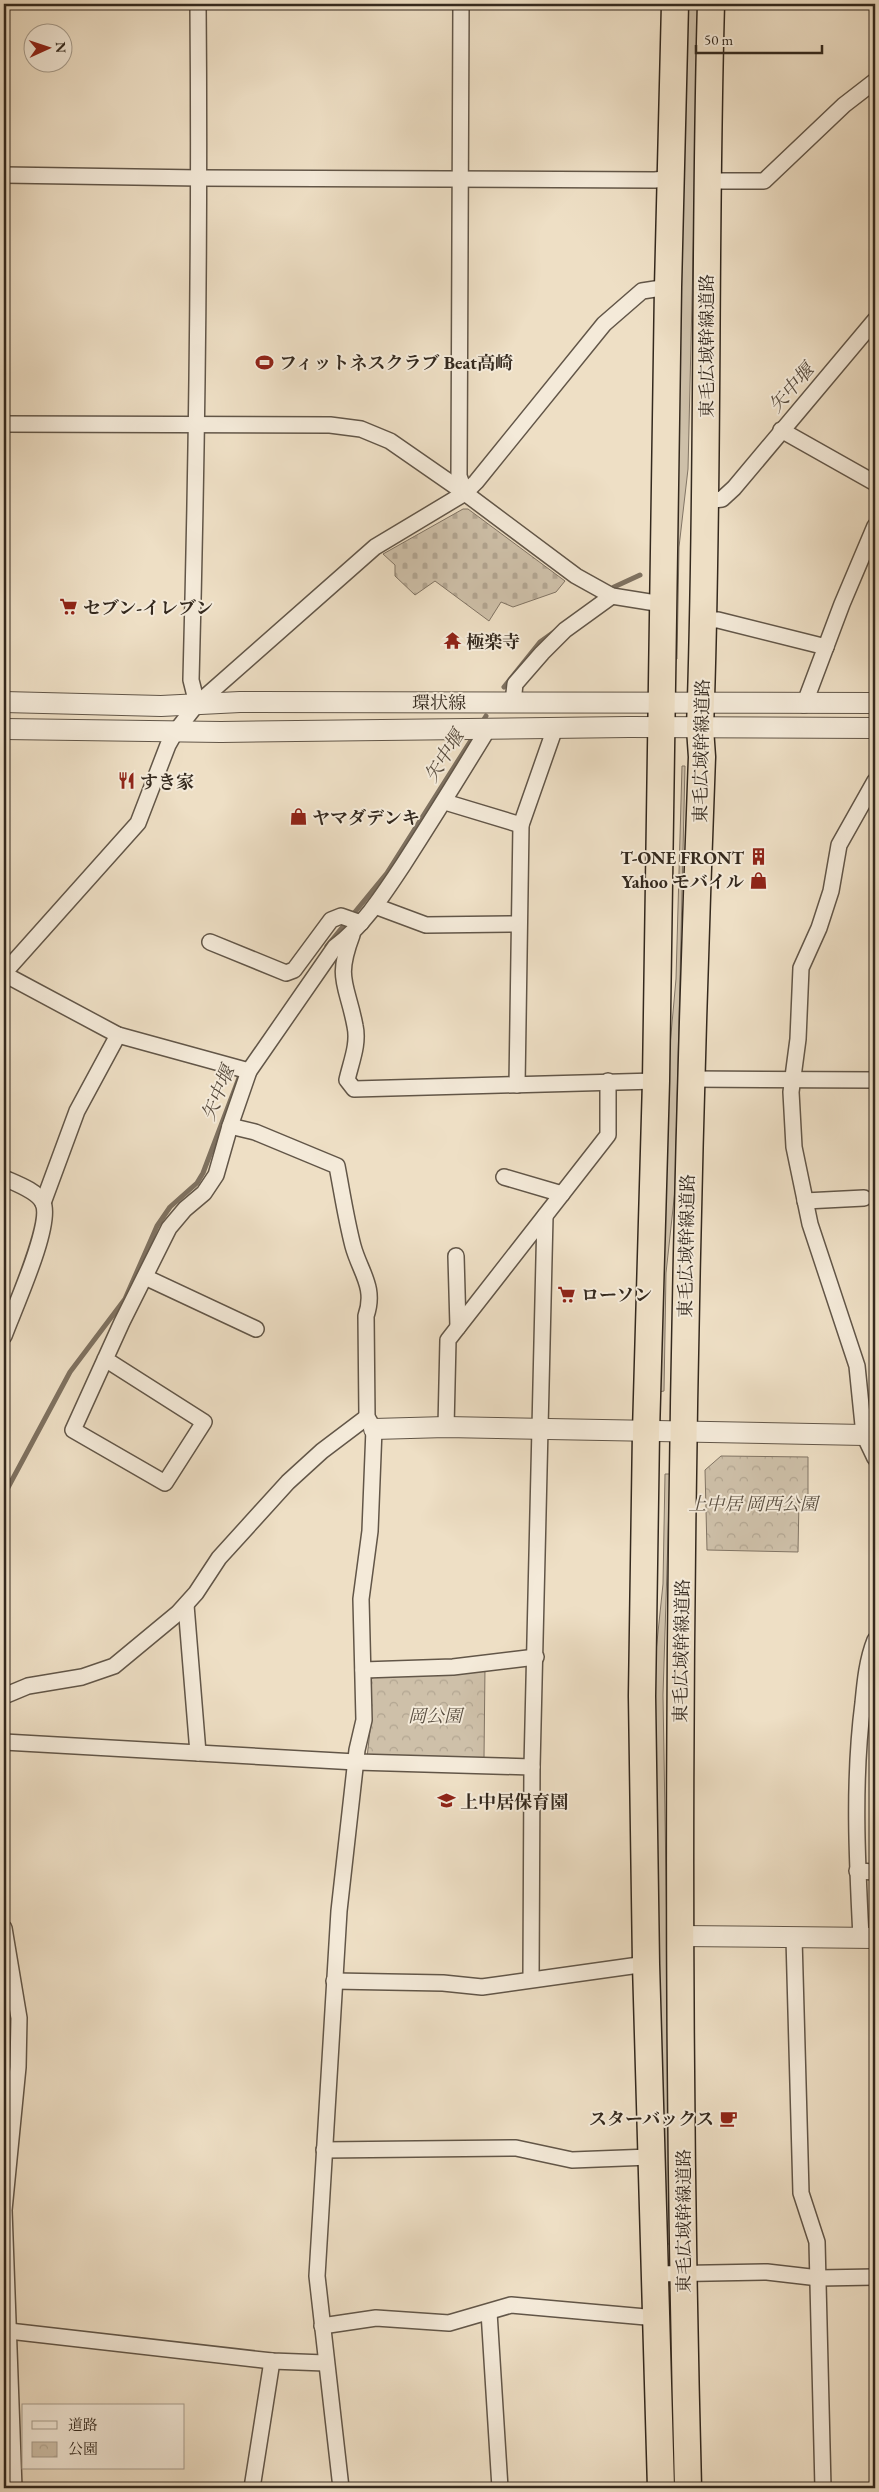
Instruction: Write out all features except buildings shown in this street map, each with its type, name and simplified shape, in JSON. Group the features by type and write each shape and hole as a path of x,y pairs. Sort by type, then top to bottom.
{"highway":[{"name":"東毛広域幹線道路","path":"661,2488 656,2274 650,2158 642,1696 646,1432 656,1081 660,715 675,4"},
{"name":"東毛広域幹線道路","path":"688,2488 683,2274 680,1936 682,1433 690,1079 702,757 700,716 705,502 706,181 711,4"}],"street":[{"path":"197,704 191,680 200,178 198,4"},
{"path":"461,4 459,476 465,494"},
{"path":"706,181 764,181 844,105 875,81"},
{"path":"4,175 200,178 672,178"},
{"path":"244,1070 118,1035 4,974 138,823 164,753 176,731 197,704 375,547 465,494 604,324 642,291 668,287"},
{"path":"705,502 722,499 734,488 875,320"},
{"path":"4,424 330,425 360,429 390,442 465,494 576,576 612,596 662,604"},
{"path":"781,430 875,483"},
{"path":"804,705 875,526"},
{"path":"513,702 515,684 542,653 565,630 612,596"},
{"path":"703,620 718,620 826,647"},
{"name":"環状線","path":"4,702 160,706 197,704 513,702 660,715 875,728"},
{"name":"環状線","path":"700,716 804,705 875,703"},
{"name":"環状線","path":"4,729 176,731 555,728 660,715"},
{"path":"516,1085 520,825 555,728"},
{"path":"105,1359 204,1422 165,1483 74,1430 105,1359 169,1228 204,1193 216,1175 244,1070 335,947 375,906 445,802 488,729"},
{"path":"875,781 839,845 831,891 819,928 801,968 798,1000 798,1039 791,1092 794,1147 805,1201 824,1270 857,1366 864,1435 875,1458"},
{"path":"445,802 520,825"},
{"path":"375,906 426,925 518,924"},
{"path":"210,942 286,973 294,970 331,920 341,916 356,926"},
{"path":"356,926 344,956 342,978 356,1026 356,1046 347,1080 354,1089 656,1081"},
{"path":"4,1336 42,1235 44,1225 43,1203 77,1111 118,1035"},
{"path":"690,1079 875,1080"},
{"path":"446,1428 448,1340 608,1135 608,1081"},
{"path":"230,1126 255,1132 337,1166 354,1248 366,1276 370,1306 366,1316 370,1423 370,1531 361,1599 364,1720 356,1762 339,1911 318,2276 325,2362 341,2488"},
{"path":"504,1177 562,1194"},
{"path":"4,1178 38,1196 43,1203"},
{"path":"805,1201 864,1198"},
{"path":"531,1979 532,1767 536,1656 539,1429 546,1216"},
{"path":"456,1256 458,1327"},
{"path":"145,1277 256,1329"},
{"path":"4,1696 28,1686 82,1677 114,1666 186,1605 219,1558 288,1482 322,1452 370,1423 446,1428 864,1435"},
{"path":"186,1605 198,1753"},
{"path":"680,1936 868,1938 857,1871 860,1720 868,1662 875,1640"},
{"path":"363,1670 453,1666 536,1656"},
{"path":"4,1742 356,1762 532,1767"},
{"path":"857,1871 875,1872"},
{"path":"4,1928 19,2018 18,2067 4,2210 9,2331 7,2353 14,2488"},
{"path":"794,1938 800,2193 817,2242 823,2488"},
{"path":"334,1981 443,1983 482,1987 646,1964"},
{"path":"324,2150 516,2148 572,2160 650,2158"},
{"path":"656,2274 768,2272 819,2278 875,2277"},
{"path":"322,2326 376,2318 449,2323 511,2305 657,2318"},
{"path":"489,2312 500,2488"},
{"path":"9,2331 272,2361 325,2362"},
{"path":"252,2488 272,2361"}],"green space":[{"path":"687,4 699,4 688,469 679,547 677,659 671,660"},
{"path":"463,509 468,509 565,581 556,592 513,607 501,602 489,621 435,581 415,595 395,576 395,565 383,554"},
{"path":"682,766 685,766 675,1190 666,1273 664,1391 659,1392 667,1079 676,979"},
{"name":"上中居 岡西公園","path":"721,1456 808,1457 808,1499 799,1500 798,1552 707,1550 705,1470"},
{"path":"665,1474 670,1474 663,1695 672,2244 663,2244 654,1671 663,1584"},
{"name":"岡公園","path":"485,1667 484,1758 367,1758 371,1721 371,1679 378,1675"}],"waterway":[{"name":"矢中堰","path":"614,587 640,575"},
{"name":"矢中堰","path":"504,687 540,642 554,632"},
{"name":"矢中堰","path":"481,724 486,716"},
{"name":"矢中堰","path":"327,946 387,873 475,734"},
{"name":"矢中堰","path":"4,1495 70,1372 125,1299 157,1226 170,1207 197,1183 203,1173 242,1070"}],"place":[{"name":"フィットネスクラブ Beat高崎","path":"265,362"},
{"name":"セブン-イレブン","path":"69,607"},
{"name":"極楽寺","path":"452,641"},
{"name":"すき家","path":"126,781"},
{"name":"ヤマダデンキ","path":"298,817"},
{"name":"T-ONE FRONT","path":"758,857"},
{"name":"Yahoo モバイル","path":"758,881"},
{"name":"ローソン","path":"567,1294"},
{"name":"上中居保育園","path":"446,1801"},
{"name":"スターバックス","path":"728,2118"}]}
